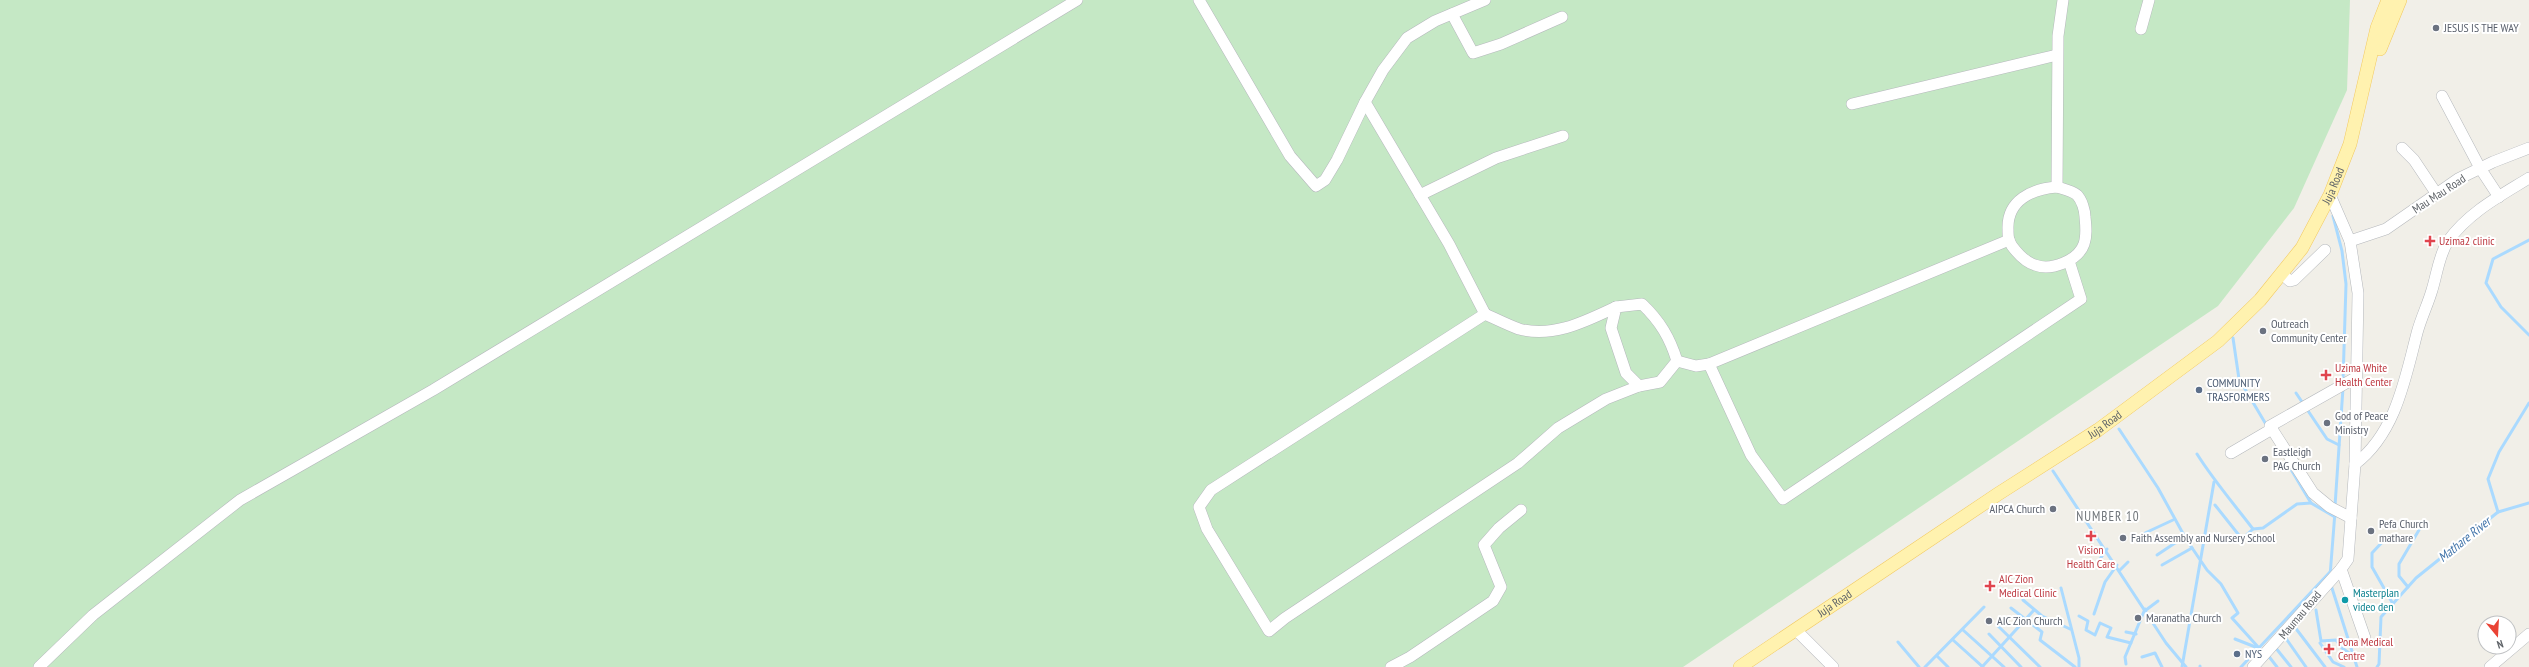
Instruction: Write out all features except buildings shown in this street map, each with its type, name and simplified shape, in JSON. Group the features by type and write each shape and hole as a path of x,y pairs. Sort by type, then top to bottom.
{"main road":[{"path":"2364,89 2377,28 2386,0"},
{"path":"2364,89 2369,82 2383,37 2400,0"},
{"name":"Juja Road","path":"1740,667 1998,494 2058,457 2134,404 2226,334 2263,298 2302,248 2330,195 2350,144 2364,89"}],"street":[{"path":"39,667 93,615 240,500 433,390 1077,0"},
{"path":"1199,0 1290,156 1316,186 1325,180 1337,160 1365,102 1384,70 1407,38 1452,14 1485,0"},
{"path":"2057,187 2057,55 2063,0"},
{"path":"2140,29 2149,0"},
{"path":"1452,14 1473,53 1501,44 1562,17"},
{"path":"1852,104 2057,55"},
{"path":"2442,96 2480,168 2499,197"},
{"path":"1365,102 1449,244 1485,314 1520,329 1547,332 1573,327 1616,307 1642,304 1658,319 1672,343 1677,361"},
{"path":"1420,195 1496,158 1563,136"},
{"path":"2402,148 2414,160 2436,193"},
{"name":"Mau Mau Road","path":"2350,241 2386,229 2436,193 2480,168 2529,148"},
{"path":"2354,464 2374,448 2388,424 2405,382 2444,249 2462,224 2483,206 2529,178"},
{"path":"2057,187 2077,195 2085,210 2087,230 2084,246 2069,261 2052,266 2035,266 2018,255 2009,240 2008,220 2015,204 2028,194 2043,188 2057,187"},
{"path":"2330,195 2350,241 2355,266 2358,310 2355,378 2354,464 2351,518 2344,566 2365,638"},
{"path":"1677,361 1696,366 1709,364 2009,240"},
{"path":"2282,274 2290,281 2294,280 2325,250"},
{"path":"1709,364 1751,455 1783,499 2081,299 2069,261"},
{"path":"1616,307 1611,328 1626,373 1640,386"},
{"path":"1485,314 1212,490 1199,507 1207,529 1269,631 1285,618 1518,463 1558,428 1606,399 1640,386 1660,382 1677,361"},
{"path":"2351,518 2330,508 2313,493 2270,426 2355,378"},
{"path":"2231,453 2272,428"},
{"path":"1390,667 1410,657 1493,601 1501,587 1484,545 1499,528 1521,510"},
{"name":"Maumau Road","path":"2253,667 2344,566"},
{"path":"1796,630 1833,667"},
{"path":"2490,667 2529,634"}],"green space":[{"path":"0,0 2350,0 2347,90 2294,208 2218,306 1683,667 0,667"}],"waterway":[{"path":"2333,216 2342,251 2346,284 2343,381"},
{"name":"Mathare River","path":"2529,240 2493,259 2486,283 2501,307 2529,335"},
{"path":"2233,338 2239,379 2267,426"},
{"path":"2335,506 2343,388"},
{"path":"2296,393 2327,439 2339,445"},
{"name":"Mathare River","path":"2377,667 2379,664 2381,617 2416,578 2498,512 2488,479 2499,452 2529,403"},
{"path":"2119,429 2158,488 2186,539 2207,570 2221,584 2238,613 2232,618 2259,648"},
{"path":"2197,454 2217,483 2253,529 2263,528 2297,504 2311,503"},
{"path":"2289,466 2311,503 2335,517"},
{"path":"2053,471 2166,643 2186,667"},
{"path":"2182,667 2214,482"},
{"path":"2498,512 2529,503"},
{"path":"2215,505 2242,539 2253,529"},
{"path":"2330,576 2335,512"},
{"path":"2145,533 2173,520"},
{"path":"2408,587 2399,576 2399,564 2419,530"},
{"path":"2388,536 2372,553 2372,567 2393,604"},
{"path":"2157,555 2175,543 2186,539"},
{"path":"2162,565 2192,548"},
{"path":"2100,559 2107,549"},
{"path":"2120,570 2128,562"},
{"path":"2094,614 2105,582 2117,565"},
{"path":"2241,667 2330,572"},
{"path":"2331,585 2357,667"},
{"path":"2061,588 2079,658 2079,667"},
{"path":"2023,600 2042,616 2070,629"},
{"path":"2146,610 2158,601"},
{"path":"1925,667 1984,607"},
{"path":"2011,608 2042,632 2040,640 2075,667"},
{"path":"2126,664 2125,657 2145,609"},
{"path":"1982,667 2034,610"},
{"path":"2316,610 2321,641 2336,640 2342,648 2352,655"},
{"path":"2079,616 2088,621 2086,630 2095,635 2100,623 2111,628 2107,637 2131,643"},
{"path":"1997,625 2040,667"},
{"path":"2294,626 2325,667"},
{"path":"1963,630 2004,667"},
{"path":"2126,632 2136,634"},
{"path":"1989,634 2021,667"},
{"path":"2285,637 2306,667"},
{"path":"2235,639 2258,648"},
{"path":"1953,640 1983,667"},
{"path":"1898,642 1919,667"},
{"path":"2320,643 2333,662 2344,667"},
{"path":"2275,647 2291,667"},
{"path":"2142,657 2155,653 2162,667"},
{"path":"2267,654 2277,667"},
{"path":"1937,656 1948,667"}],"place":[{"name":"JESUS IS THE WAY","path":"2436,28"},
{"name":"Uzima2 clinic","path":"2430,241"},
{"name":"Outreach Community Center","path":"2263,331"},
{"name":"Uzima White Health Center","path":"2326,375"},
{"name":"COMMUNITY TRASFORMERS","path":"2199,390"},
{"name":"God of Peace Ministry","path":"2327,423"},
{"name":"Eastleigh PAG Church","path":"2265,459"},
{"name":"AIPCA Church","path":"2053,509"},
{"name":"Pefa Church mathare","path":"2371,531"},
{"name":"Vision Health Care","path":"2091,536"},
{"name":"Faith Assembly and Nursery School","path":"2123,538"},
{"name":"AIC Zion Medical Clinic","path":"1990,586"},
{"name":"Masterplan video den","path":"2345,600"},
{"name":"Maranatha Church","path":"2138,618"},
{"name":"AIC Zion Church","path":"1989,621"},
{"name":"Pona Medical Centre","path":"2329,649"},
{"name":"NYS","path":"2237,654"}],"district":[{"name":"NUMBER 10","path":"2108,516"}]}
